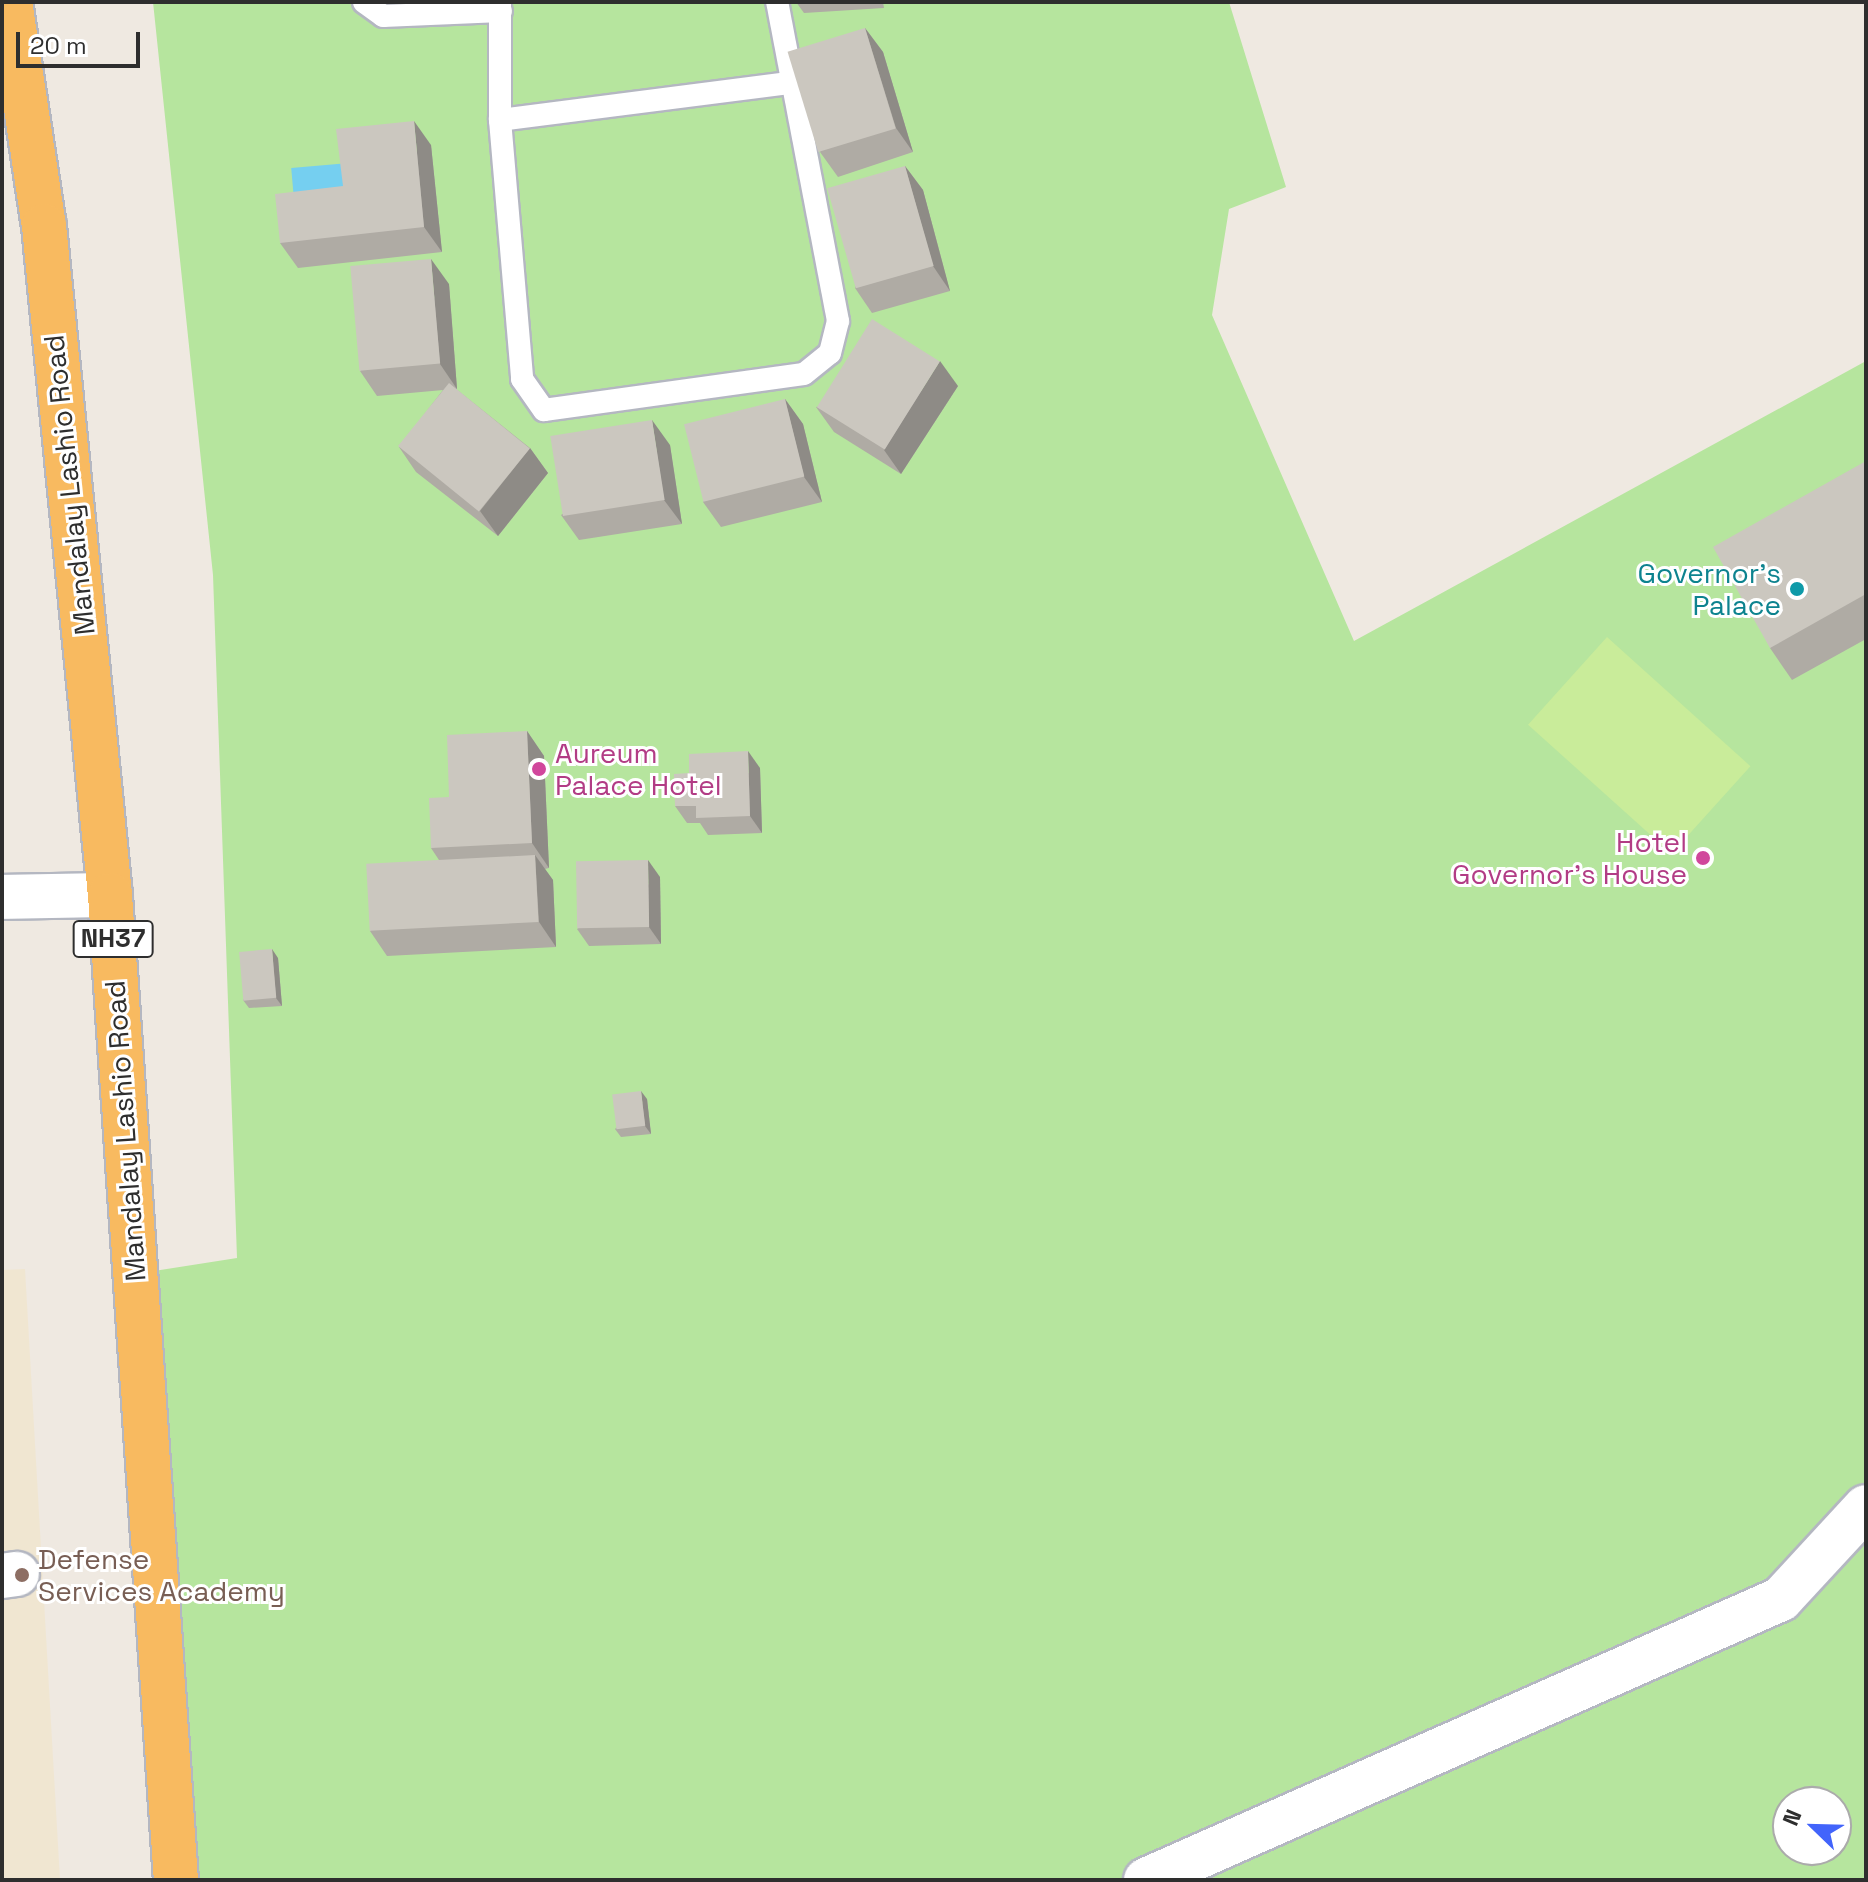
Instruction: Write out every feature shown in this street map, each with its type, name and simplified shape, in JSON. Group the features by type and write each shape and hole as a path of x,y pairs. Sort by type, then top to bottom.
{"highway":[{"name":"Mandalay Lashio Road","path":"10,2 44,226 110,895 176,1880"}],"street":[{"path":"2,897 110,895"},
{"path":"1146,1880 1781,1599 1866,1507"}],"lane":[{"path":"364,2 383,16 500,7 500,120 522,379 544,410 804,374 830,353 838,321 790,83 777,2"},
{"path":"500,120 790,83"}],"shaded area":[{"name":"Defense Services Academy","path":"25,1269 60,1880 2,1880 2,1270"}],"green space":[{"path":"153,2 1229,2 1286,187 1229,209 1212,315 1354,641 1866,361 1866,1880 191,1880 154,1271 237,1258 213,575"},
{"path":"1607,637 1750,766 1671,854 1528,725"}],"water":[{"path":"349,163 352,198 294,203 291,168"}],"building":[{"path":"865,28 896,128 818,152 788,52"},
{"path":"414,121 424,227 280,243 275,194 343,186 336,129"},
{"path":"905,166 934,266 856,288 827,188"},
{"path":"431,259 440,364 359,371 350,266"},
{"path":"872,319 940,361 885,450 817,407"},
{"path":"449,383 530,448 479,511 398,446"},
{"path":"785,399 804,477 703,502 684,424"},
{"path":"652,420 665,500 563,516 550,436"},
{"path":"1866,461 1866,594 1770,648 1713,547"},
{"path":"527,731 532,843 431,848 429,798 449,797 447,735"},
{"path":"748,751 750,816 696,818 696,806 675,806 674,774 689,773 689,754"},
{"path":"535,855 539,922 370,931 366,864"},
{"path":"648,860 649,927 577,928 576,861"},
{"path":"272,949 276,998 243,1001 239,952"},
{"path":"641,1091 645,1126 616,1129 612,1095"}],"place":[{"name":"Governor's Palace","path":"1797,589"},
{"name":"Aureum Palace Hotel","path":"539,769"},
{"name":"Hotel Governor's House","path":"1703,858"},
{"name":"Defense Services Academy","path":"22,1575"}]}
